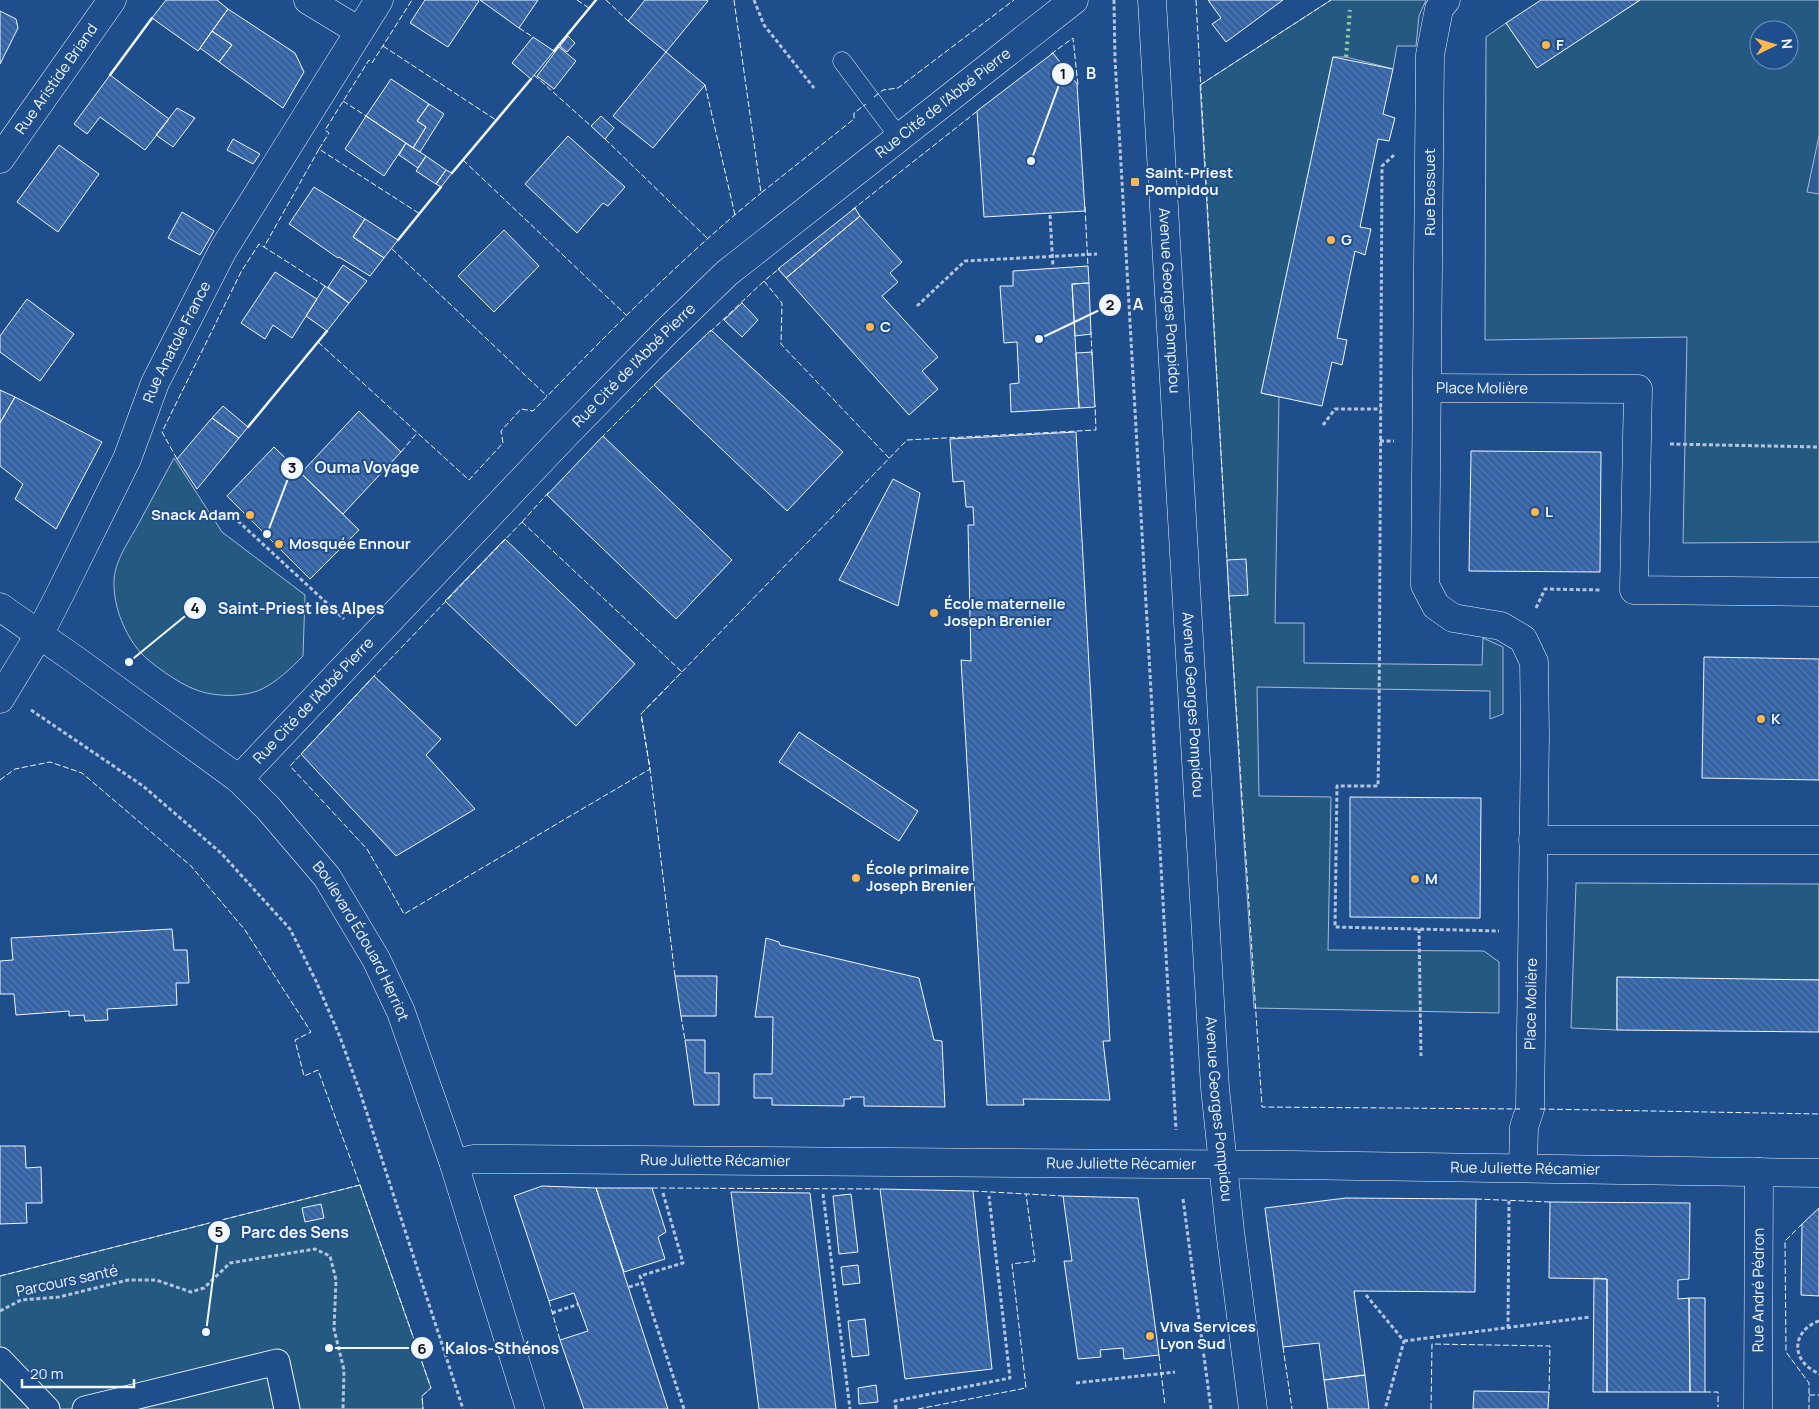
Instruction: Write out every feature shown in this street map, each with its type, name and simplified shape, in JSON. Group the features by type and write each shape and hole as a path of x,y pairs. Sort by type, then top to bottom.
{"street":[{"name":"Rue Aristide Briand","path":"0,159 112,0"},
{"path":"308,0 360,32"},
{"name":"Rue Anatole France","path":"3,696 39,635 126,459 155,383 223,250 379,0"},
{"name":"Rue Cité de l'Abbé Pierre","path":"239,779 666,332 727,273 1074,0"},
{"name":"Avenue Georges Pompidou","path":"1152,0 1215,1088 1230,1231 1253,1409"},
{"name":"Rue Bossuet","path":"1428,388 1430,55 1439,10 1446,0"},
{"name":"Place Molière","path":"1516,1168 1524,1127 1530,1109 1534,662 1522,640 1501,626 1452,618 1436,606 1425,585 1428,388 1638,389 1634,590"},
{"path":"1634,590 1819,592"},
{"name":"Boulevard Édouard Herriot","path":"0,607 239,779 269,809 327,877 376,959 400,1012 454,1164 530,1409"},
{"path":"1533,840 1819,840"},
{"name":"Rue Juliette Récamier","path":"454,1164 473,1159 502,1158 1223,1164 1819,1173"},
{"name":"Rue André Pédron","path":"1758,1409 1759,1172"},
{"path":"0,1360 47,1409"},
{"path":"86,1409 277,1362 287,1409"}],"lane":[{"path":"842,61 899,137"}],"path":[{"path":"754,0 764,25 814,88"},
{"path":"1114,0 1115,59 1178,1164 1211,1409"},
{"path":"1430,123 1382,166 1378,786 1337,786 1335,928 1499,930 1499,940"},
{"path":"1050,215 1052,267"},
{"path":"917,306 965,261 1097,254"},
{"path":"1323,425 1335,409 1381,409"},
{"path":"1636,443 1819,447"},
{"path":"238,521 369,642"},
{"path":"1522,640 1545,589 1634,590"},
{"path":"3,696 143,786 222,853 290,929 316,981 340,1037 361,1095 463,1409"},
{"path":"1419,929 1421,1056"},
{"path":"1508,1328 1516,1168"},
{"path":"662,1188 683,1263 640,1276 684,1409"},
{"path":"822,1189 850,1409"},
{"path":"896,1409 895,1401 1010,1378 988,1192"},
{"name":"Parcours santé","path":"0,1311 21,1300 59,1297 128,1280 156,1280 190,1292 204,1288 230,1263 315,1249 330,1256 336,1280 334,1329 344,1370 343,1409"},
{"path":"629,1287 642,1283"},
{"path":"1366,1295 1404,1342"},
{"path":"552,1313 579,1304"},
{"path":"1404,1342 1590,1317"},
{"path":"1819,1321 1804,1329 1798,1339 1798,1353 1804,1364 1819,1374"},
{"path":"1385,1409 1404,1342"},
{"path":"1076,1382 1175,1372"}],"shaded area":[{"path":"1331,0 1426,0 1419,16 1416,46 1397,46 1393,69 1346,57 1333,57 1262,393 1279,397 1275,623 1304,623 1304,663 1482,665 1483,638 1503,647 1503,714 1490,719 1490,691 1257,687 1259,796 1331,797 1328,950 1484,951 1499,962 1499,1013 1254,1008 1200,85"},
{"path":"1640,0 1819,0 1819,542 1683,543 1687,337 1485,340 1486,37 1506,23 1537,67"},
{"path":"1819,136 1819,194 1807,192"},
{"path":"174,458 222,532 305,595 303,656 279,678 268,686 254,692 237,695 210,694 181,683 158,668 141,653 125,630 118,612 114,576 119,559"},
{"path":"1576,883 1819,884 1819,980 1617,978 1617,1030 1571,1028"},
{"path":"360,1185 431,1388 422,1396 423,1409 0,1409 0,1276"}],"building":[{"path":"166,0 217,0 228,9 198,51 152,18"},
{"path":"425,0 479,1 448,47 410,23"},
{"path":"480,0 538,0 519,28"},
{"path":"645,0 708,1 666,52 628,21"},
{"path":"1208,0 1283,0 1226,42 1212,24 1221,18"},
{"name":"F","path":"1541,0 1640,0 1537,68 1506,23"},
{"path":"228,9 295,53 304,72 283,108 219,62 232,45 212,31"},
{"path":"0,11 16,19 18,28 0,64"},
{"path":"212,31 232,45 219,62 200,48"},
{"path":"568,36 575,43 567,52 560,46"},
{"path":"533,37 554,51 531,79 512,63"},
{"path":"559,47 576,61 554,89 537,76"},
{"path":"666,52 705,85 653,148 613,116"},
{"path":"1053,53 1077,84 1085,211 984,217 977,111"},
{"name":"G","path":"1333,57 1393,69 1383,114 1395,118 1389,141 1378,139 1360,227 1371,229 1365,255 1355,251 1337,338 1347,340 1342,365 1332,362 1322,406 1261,393"},
{"path":"110,75 169,119 145,150 100,117 87,134 74,124"},
{"path":"391,79 429,104 417,121 426,127 413,148 366,116"},
{"path":"429,104 444,114 420,152 413,148 426,127 417,121"},
{"path":"177,108 195,118 173,147 156,135"},
{"path":"366,116 406,143 384,176 345,149"},
{"path":"601,116 614,128 605,139 591,126"},
{"path":"568,136 625,187 608,206 603,203 577,233 525,184"},
{"path":"233,139 260,154 253,164 227,150"},
{"path":"406,143 426,156 418,168 399,155"},
{"path":"59,145 99,174 58,232 17,202"},
{"path":"426,156 446,170 436,184 416,171"},
{"path":"446,170 452,173 441,187 436,184"},
{"path":"314,187 365,219 353,237 384,258 370,276 338,258 289,224"},
{"path":"855,208 860,216 786,278 778,269"},
{"path":"182,212 214,231 200,255 168,238"},
{"name":"C","path":"860,216 902,262 890,273 898,282 882,296 938,357 922,371 938,389 909,415 786,278"},
{"path":"365,219 398,240 384,258 353,237"},
{"path":"504,230 539,266 494,312 458,276"},
{"path":"343,265 367,281 349,303 328,287"},
{"path":"1088,266 1089,283 1072,284 1079,408 1011,412 1010,384 1019,383 1017,342 1004,343 1000,286 1013,286 1013,271"},
{"path":"275,272 317,299 292,338 273,325 265,339 241,323"},
{"path":"1089,283 1091,334 1075,336 1072,284"},
{"path":"325,286 349,303 327,331 306,316"},
{"path":"27,299 74,334 40,381 0,352 0,336"},
{"path":"742,303 758,320 742,337 724,320"},
{"path":"711,330 843,452 787,511 654,385"},
{"path":"1092,352 1095,407 1079,408 1076,353"},
{"path":"0,390 15,397 0,423"},
{"path":"15,397 102,442 56,529 15,499 23,484 0,466 0,423"},
{"path":"223,406 248,427 239,438 212,418"},
{"path":"359,411 401,452 343,514 301,473"},
{"path":"212,418 239,438 197,489 177,459"},
{"path":"1076,432 1110,1041 1103,1041 1110,1100 1023,1099 1024,1105 987,1105 961,660 971,661 968,525 974,525 973,507 966,507 964,481 953,482 950,439"},
{"path":"603,436 732,560 676,619 547,495"},
{"path":"274,447 359,530 310,579 227,496"},
{"name":"L","path":"1471,451 1601,452 1600,572 1469,571"},
{"path":"893,479 920,493 898,606 839,580"},
{"path":"505,539 635,664 576,726 445,601"},
{"path":"1246,559 1248,595 1229,596 1227,560"},
{"name":"K","path":"1704,657 1819,659 1819,780 1702,778"},
{"path":"374,676 441,739 426,755 475,809 396,856 301,754"},
{"path":"799,732 918,811 899,841 779,762"},
{"name":"M","path":"1350,797 1481,798 1480,918 1350,917"},
{"path":"172,929 174,950 187,950 189,983 176,983 177,1005 107,1009 108,1020 85,1021 84,1015 69,1016 69,1011 16,1015 14,994 0,994 0,961 13,960 11,938"},
{"path":"766,938 779,942 780,945 919,978 934,1040 942,1041 945,1107 864,1106 864,1097 844,1099 844,1106 772,1105 772,1098 754,1098 754,1074 772,1074 773,1017 755,1017"},
{"path":"675,976 717,976 716,1016 681,1016"},
{"path":"1617,977 1819,980 1819,1032 1617,1030"},
{"path":"685,1040 705,1040 705,1073 719,1073 719,1105 694,1105"},
{"path":"0,1146 25,1146 26,1168 41,1167 42,1203 26,1203 27,1223 0,1224"},
{"path":"542,1186 596,1188 668,1409 584,1409 560,1340 588,1331 574,1293 549,1301 514,1196"},
{"path":"596,1188 652,1188 666,1232 658,1237 665,1259 624,1272"},
{"path":"880,1189 973,1191 992,1369 905,1379"},
{"path":"731,1192 810,1193 836,1409 759,1409"},
{"path":"851,1194 858,1252 839,1254 833,1196"},
{"path":"1063,1196 1138,1198 1159,1355 1124,1359 1123,1348 1100,1350 1101,1357 1078,1359 1064,1261 1072,1261"},
{"path":"1346,1198 1476,1199 1475,1292 1354,1291 1365,1375 1324,1380 1319,1343 1283,1347 1265,1208"},
{"path":"1550,1202 1690,1203 1689,1279 1678,1280 1678,1299 1689,1298 1690,1392 1607,1392 1607,1279 1549,1278"},
{"path":"321,1204 324,1218 305,1222 302,1208"},
{"path":"1819,1208 1819,1296 1801,1295 1802,1224"},
{"path":"858,1265 860,1283 843,1285 841,1267"},
{"path":"1594,1278 1607,1279 1607,1392 1593,1392"},
{"path":"1689,1298 1705,1298 1705,1392 1690,1392"},
{"path":"865,1319 869,1355 852,1357 848,1321"},
{"path":"1365,1375 1369,1409 1328,1409 1324,1380"},
{"path":"876,1385 878,1402 859,1404 858,1388"},
{"path":"1474,1391 1549,1392 1548,1409 1473,1409"}],"hedge":[{"path":"1346,57 1350,10"}],"fence":[{"path":"319,149 329,133 325,130 369,60 372,63 412,0"},
{"path":"577,0 589,8"},
{"path":"606,0 628,21"},
{"path":"734,0 761,193 854,119 854,113 866,104"},
{"path":"874,97 883,90 898,88 1014,0"},
{"path":"1196,0 1227,560"},
{"path":"1200,85 1331,0"},
{"path":"519,28 533,37"},
{"path":"1051,54 1073,38 1078,85"},
{"path":"383,46 496,120"},
{"path":"534,75 591,126"},
{"path":"705,85 735,215"},
{"path":"343,101 366,116"},
{"path":"852,210 980,109"},
{"path":"605,139 707,238"},
{"path":"325,286 264,247 319,149 420,214"},
{"path":"463,160 626,315"},
{"path":"318,342 469,480 503,443 501,431 521,409 533,411 672,271 761,193"},
{"path":"1085,207 1088,267"},
{"path":"177,459 162,432 241,272 259,244 264,247"},
{"path":"392,249 547,396"},
{"path":"710,332 780,268"},
{"path":"764,281 782,303 781,344 889,458"},
{"path":"1091,332 1092,355"},
{"path":"601,438 656,383"},
{"path":"675,976 650,769 641,714 907,440 1096,430 1095,405"},
{"path":"401,452 417,433"},
{"path":"522,522 549,492"},
{"path":"522,522 682,672 641,714 650,769 404,914 367,849 290,766 522,522"},
{"path":"1229,596 1262,1107 1520,1109"},
{"path":"0,780 15,769 50,762 82,773 191,866 245,930 311,1032 295,1040 304,1076 318,1070 360,1185 0,1276"},
{"path":"681,1016 685,1040"},
{"path":"1540,1109 1819,1114"},
{"path":"360,1185 431,1388 422,1396 423,1409"},
{"path":"652,1188 880,1189"},
{"path":"973,1191 1063,1196"},
{"path":"918,1409 1026,1388 1012,1264 1035,1261 1026,1194"},
{"path":"1476,1199 1550,1202"},
{"path":"1802,1224 1785,1241 1786,1352 1809,1383 1809,1409"},
{"path":"549,1301 560,1340"},
{"path":"1431,1409 1432,1344 1550,1346 1549,1392"},
{"path":"1283,1347 1292,1409"},
{"path":"1159,1355 1165,1405"},
{"path":"1705,1392 1718,1392 1718,1407"},
{"path":"1809,1395 1819,1395"}],"wall":[{"path":"554,51 596,0"},
{"path":"110,75 152,18"},
{"path":"452,173 531,79"},
{"path":"398,240 441,187"},
{"path":"248,427 327,331"}],"place":[{"name":"F","path":"1546,45"},
{"name":"B","path":"1031,161"},
{"name":"Saint-Priest Pompidou","path":"1135,182"},
{"name":"G","path":"1331,240"},
{"name":"C","path":"870,327"},
{"name":"A","path":"1039,339"},
{"name":"L","path":"1535,512"},
{"name":"Snack Adam","path":"250,515"},
{"name":"Ouma Voyage","path":"267,534"},
{"name":"Mosquée Ennour","path":"279,544"},
{"name":"École maternelle Joseph Brenier","path":"934,613"},
{"name":"Saint-Priest les Alpes","path":"129,662"},
{"name":"K","path":"1761,719"},
{"name":"École primaire Joseph Brenier","path":"856,878"},
{"name":"M","path":"1415,879"},
{"name":"Parc des Sens","path":"206,1332"},
{"name":"Viva Services Lyon Sud","path":"1150,1336"},
{"name":"Kalos-Sthénos","path":"329,1348"}]}
